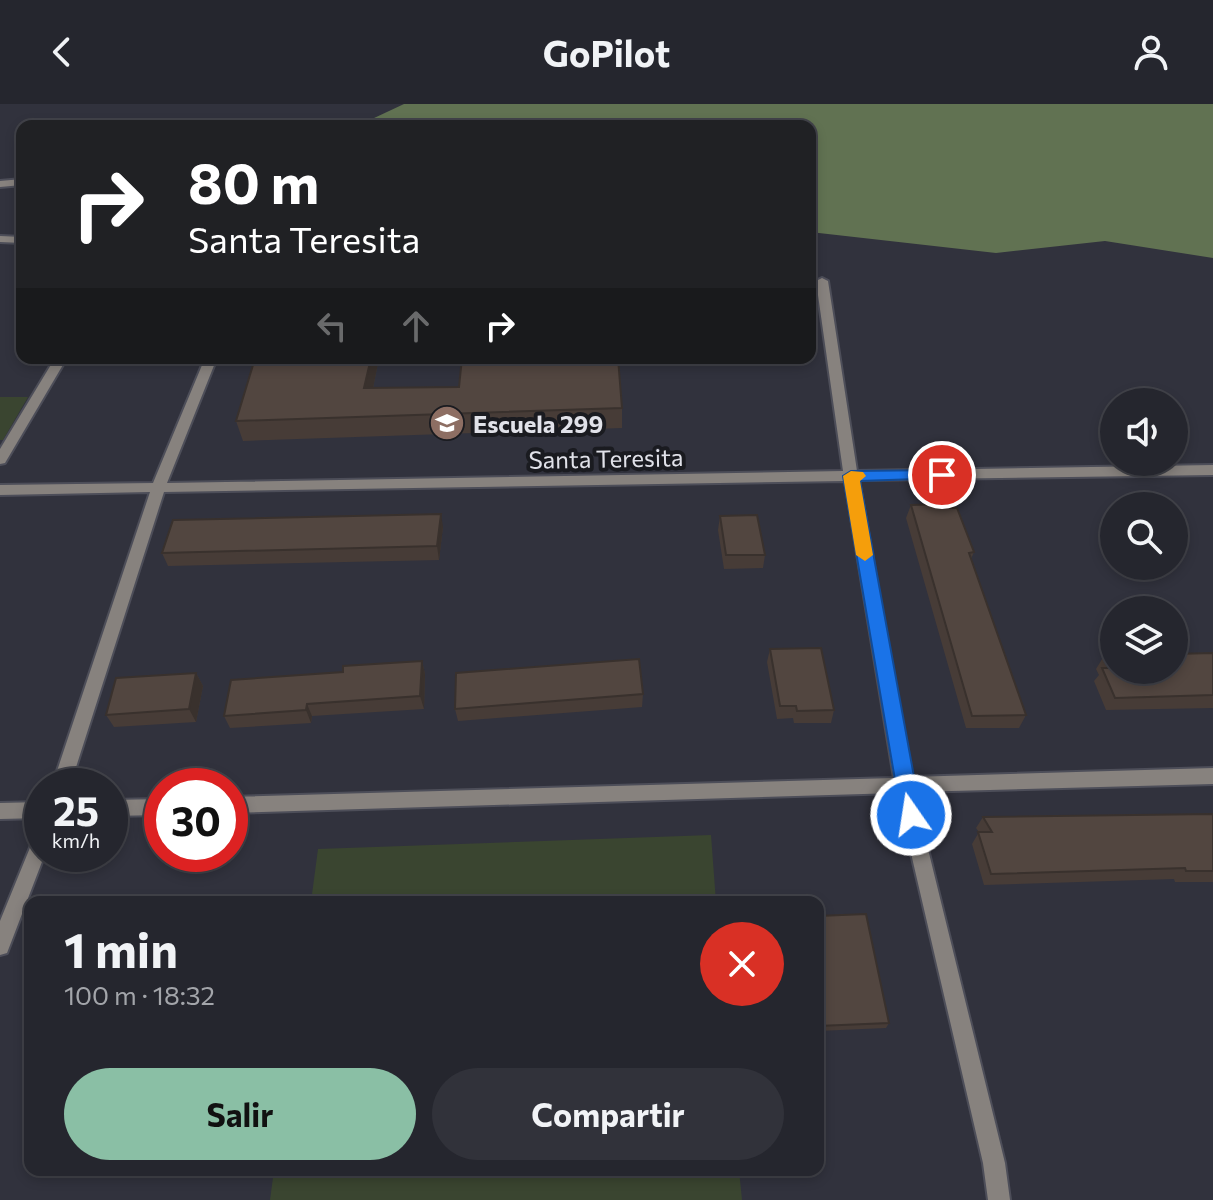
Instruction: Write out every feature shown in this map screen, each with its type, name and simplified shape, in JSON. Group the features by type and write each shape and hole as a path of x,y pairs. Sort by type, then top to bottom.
{"street":[{"path":"822,281 851,476 904,786 990,1148 999,1200"},
{"path":"0,460 57,364"},
{"path":"67,768 158,488 209,364"},
{"name":"Santa Teresita","path":"0,490 1213,470"},
{"path":"248,804 1213,776"},
{"path":"0,811 24,810"},
{"path":"0,946 29,872"}],"green space":[{"path":"404,104 1213,104 1213,258 1105,241 996,253 816,233 816,120 370,120"},
{"path":"0,397 28,397 3,440 0,440"},
{"path":"711,835 716,896 312,896 318,849"},
{"path":"273,1176 740,1176 742,1200 270,1200"}],"building":[{"path":"370,364 364,388 459,387 461,364 618,364 622,408 236,421 253,365"},
{"path":"942,504 944,508 957,508 974,552 969,553 1026,715 972,716 911,505"},
{"path":"441,514 437,546 162,553 173,520"},
{"path":"757,515 765,555 726,555 720,516"},
{"path":"821,648 834,710 797,711 796,706 780,706 770,649"},
{"path":"1213,653 1213,695 1115,698 1109,684 1188,684 1188,654"},
{"path":"639,659 643,694 455,709 456,673"},
{"path":"422,661 420,696 307,704 306,710 224,716 231,680 343,672 343,666"},
{"path":"196,673 189,709 106,715 116,678"},
{"path":"1213,814 1213,871 1186,871 1185,868 991,874 978,832 992,832 983,817"},
{"path":"866,914 889,1023 824,1026 824,916"}],"slow traffic":[{"path":"858,476 851,476 865,555"}],"place":[{"name":"Escuela 299","path":"447,423"}],"route":[{"path":"911,815 851,476 942,475"}]}
